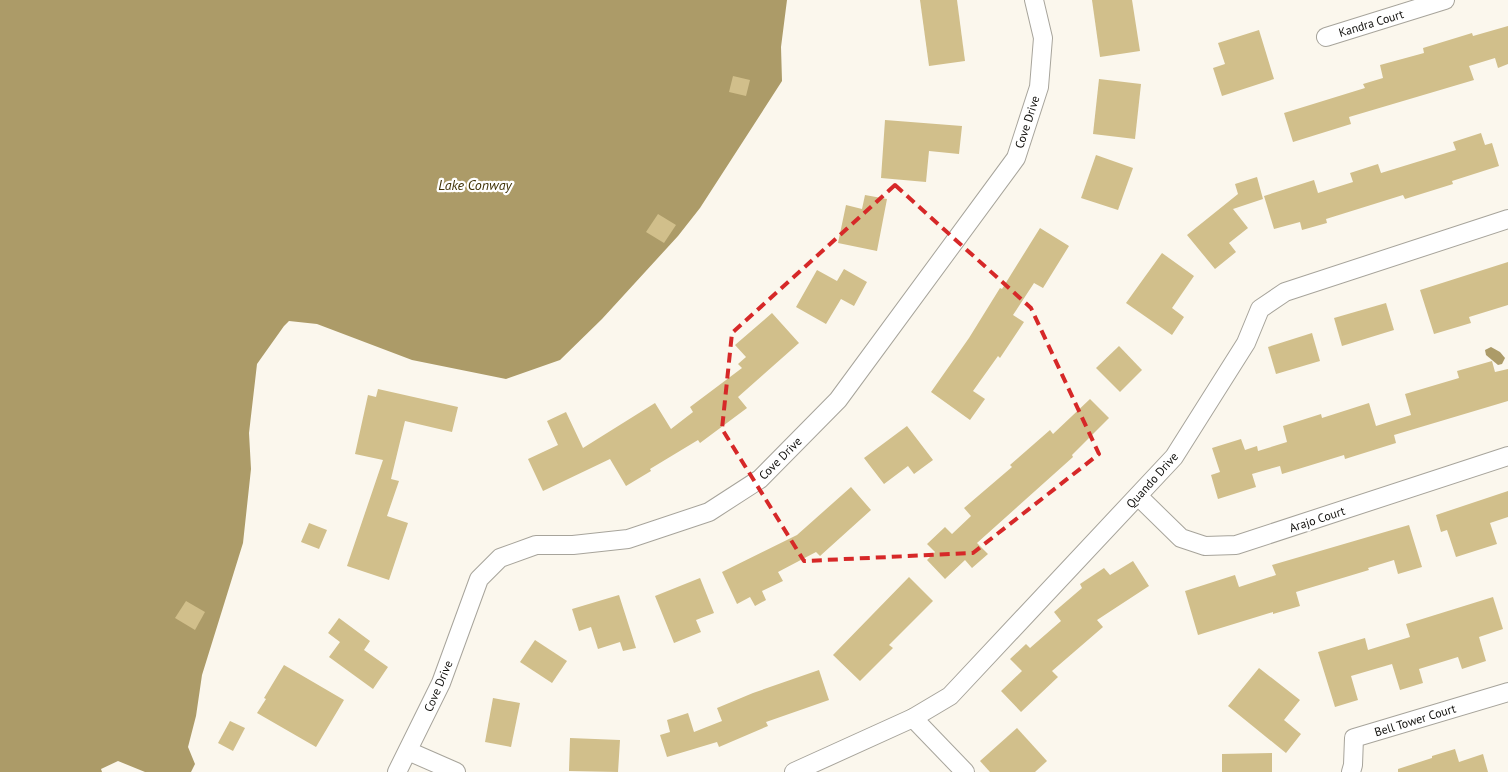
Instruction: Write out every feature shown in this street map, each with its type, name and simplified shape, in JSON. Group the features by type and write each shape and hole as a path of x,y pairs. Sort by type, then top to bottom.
{"street":[{"name":"Cove Drive","path":"397,772 441,682 479,579 500,558 536,545 573,545 628,539 709,512 760,479 838,400 1016,158 1039,87 1043,38 1034,0"},
{"name":"Kandra Court","path":"1326,37 1445,0"},
{"name":"Quando Drive","path":"794,772 913,718 950,696 1174,457 1246,343 1260,309 1285,292 1508,219"},
{"name":"Arajo Court","path":"1138,496 1181,538 1205,546 1236,545 1508,456"},
{"name":"Bell Tower Court","path":"1351,772 1354,738 1508,692"},
{"path":"913,718 965,772"},
{"path":"408,751 456,772"}],"highlighted area":[{"path":"895,185 1031,308 1099,454 973,553 804,561 722,429 732,333"}],"water":[{"name":"Lake Conway","path":"0,0 787,0 781,47 782,81 700,208 678,236 602,319 560,360 506,379 412,360 317,324 289,321 284,326 257,364 249,433 251,469 243,543 202,675 196,716 188,747 195,764 191,772 145,772 118,761 101,769 102,772 0,772"},
{"path":"1491,347 1500,352 1505,358 1502,364 1498,365 1486,355 1485,350"}],"building":[{"path":"920,0 957,0 965,61 929,66"},
{"path":"1092,0 1132,0 1140,51 1100,57"},
{"path":"1508,26 1508,64 1498,68 1495,58 1469,66 1474,80 1349,117 1351,124 1293,142 1284,113 1365,88 1363,84 1383,78 1380,65 1424,53 1423,48 1472,33 1473,36"},
{"path":"1259,30 1274,79 1222,96 1213,68 1225,64 1218,43"},
{"path":"733,76 750,80 746,96 729,92"},
{"path":"1099,79 1141,84 1135,139 1093,134"},
{"path":"885,120 962,126 959,154 929,151 926,182 881,178"},
{"path":"1481,133 1485,145 1492,143 1499,166 1452,181 1453,184 1405,199 1403,195 1326,219 1327,223 1302,230 1300,222 1274,229 1264,196 1314,180 1318,193 1353,182 1350,173 1378,164 1381,173 1456,150 1453,142"},
{"path":"1096,155 1133,168 1118,210 1081,198"},
{"path":"1257,177 1263,199 1233,209 1248,228 1229,243 1236,252 1215,269 1187,235 1238,194 1235,184"},
{"path":"865,195 887,199 877,251 838,243 846,205 862,209"},
{"path":"658,214 676,225 664,243 646,232"},
{"path":"1040,228 1069,246 1043,288 1034,283 1013,315 1024,322 1000,358 998,356 973,391 985,399 970,420 931,392 969,338 1000,288 1002,289"},
{"path":"1162,253 1194,276 1172,308 1184,317 1172,335 1126,303"},
{"path":"1508,262 1508,305 1469,317 1471,323 1434,334 1420,290"},
{"path":"844,269 867,282 854,306 841,299 826,324 796,307 817,270 837,281"},
{"path":"1386,303 1394,330 1342,346 1334,318"},
{"path":"772,313 799,343 738,397 747,408 700,443 698,440 626,486 610,459 543,491 528,459 558,445 547,421 566,412 583,448 655,403 671,429 693,412 690,407 742,368 738,364 746,357 735,345"},
{"path":"1312,333 1320,361 1276,374 1268,347"},
{"path":"1119,346 1142,370 1120,392 1096,368"},
{"path":"1492,361 1495,372 1508,369 1508,401 1394,435 1396,443 1345,459 1344,455 1282,474 1280,466 1252,474 1256,487 1218,499 1211,475 1220,472 1212,448 1241,439 1245,450 1257,446 1258,451 1287,442 1283,426 1321,414 1322,418 1369,403 1376,426 1411,415 1405,394 1459,378 1457,371"},
{"path":"378,389 458,407 452,432 405,421 391,479 399,481 387,516 408,523 389,580 347,566 383,460 355,454 368,395 376,397"},
{"path":"1090,399 1109,418 1072,455 1073,457 977,543 988,554 972,568 965,560 945,579 927,560 935,552 927,544 945,527 952,534 971,516 964,508 1012,467 1010,465 1050,430 1053,434"},
{"path":"907,426 933,460 914,474 908,466 884,484 864,458"},
{"path":"851,487 871,510 820,556 816,552 778,572 783,581 762,591 766,600 755,606 750,597 737,604 722,572 797,535"},
{"path":"1508,491 1508,517 1490,523 1497,544 1456,557 1447,530 1441,532 1436,515"},
{"path":"309,523 327,530 319,549 301,542"},
{"path":"1409,525 1422,567 1398,574 1394,560 1368,568 1369,570 1296,592 1300,606 1273,614 1273,612 1198,635 1185,591 1235,575 1239,587 1276,575 1272,565"},
{"path":"1133,561 1149,586 1097,620 1103,627 1052,671 1058,677 1021,712 1001,691 1022,671 1010,659 1026,644 1030,648 1061,621 1054,612 1082,588 1080,584 1104,568 1110,575"},
{"path":"909,577 933,601 889,645 893,648 860,681 833,655"},
{"path":"700,578 714,613 696,620 701,632 674,643 655,596"},
{"path":"619,595 636,648 623,651 620,642 598,649 591,627 579,631 572,609"},
{"path":"1493,597 1503,629 1479,637 1486,661 1462,669 1458,657 1419,669 1423,683 1400,690 1392,664 1351,676 1358,700 1335,707 1318,652 1365,638 1368,650 1410,637 1406,624"},
{"path":"186,601 205,612 195,630 175,618"},
{"path":"339,618 370,641 364,650 388,667 373,689 329,657 340,642 328,633"},
{"path":"535,640 567,661 552,683 520,662"},
{"path":"284,665 344,700 316,747 257,713"},
{"path":"1259,668 1300,700 1284,720 1301,734 1286,753 1228,706"},
{"path":"819,670 829,700 766,722 768,726 719,747 717,742 667,757 660,735 670,732 667,720 688,713 694,732 722,721 717,708"},
{"path":"493,698 520,703 511,747 485,742"},
{"path":"230,721 245,728 233,751 218,743"},
{"path":"1017,728 1047,761 1035,772 990,772 980,761"},
{"path":"570,738 620,740 618,772 569,771"},
{"path":"1455,749 1459,762 1483,754 1488,772 1398,772 1398,769"},
{"path":"1272,753 1272,772 1222,772 1222,754"}]}
